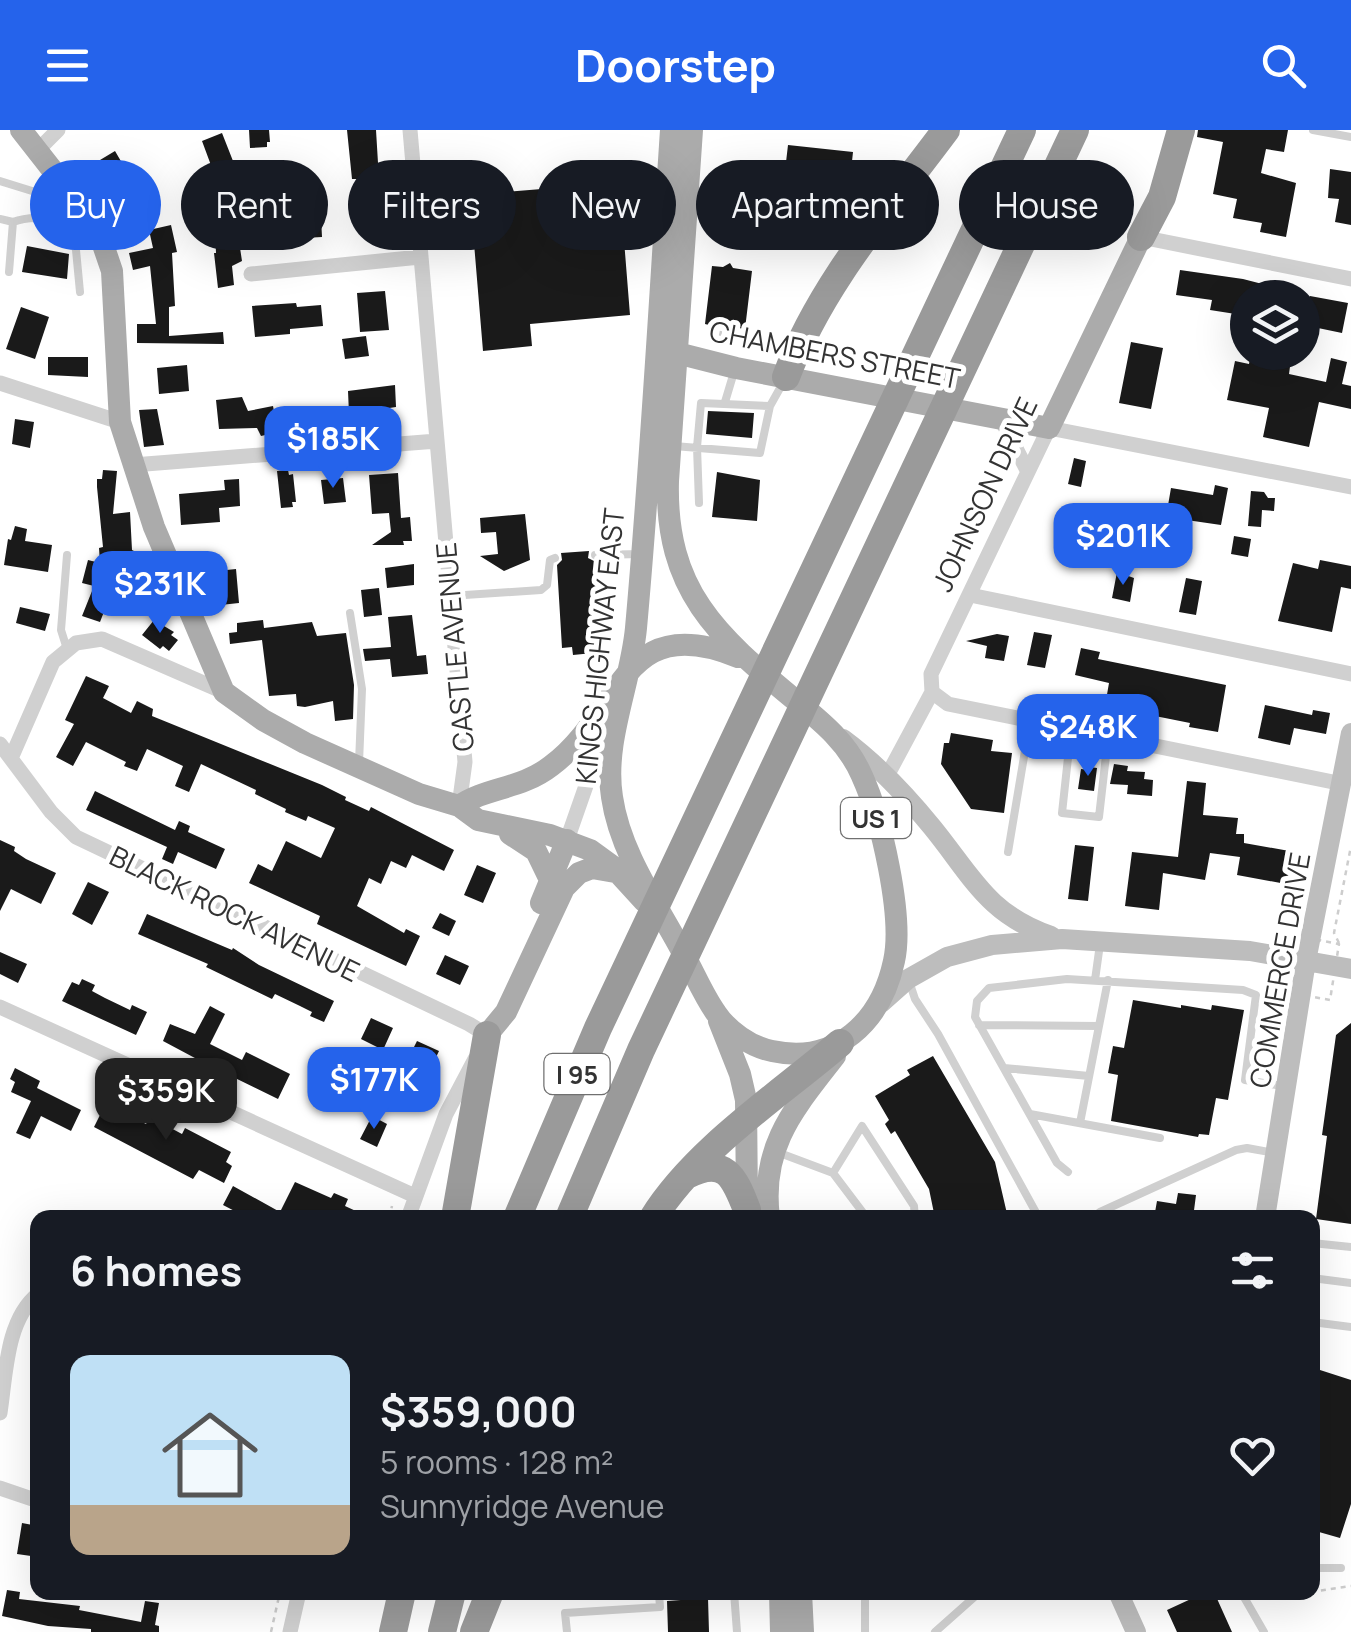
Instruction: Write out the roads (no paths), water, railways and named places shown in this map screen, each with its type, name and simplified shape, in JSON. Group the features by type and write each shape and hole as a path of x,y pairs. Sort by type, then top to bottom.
{"highway":[{"path":"786,377 804,333 826,295 946,130"},
{"name":"I 95","path":"520,1210 573,1082 753,698 762,659 887,416 1022,130"},
{"name":"I 95","path":"572,1210 671,986 685,936 792,730 1075,130"},
{"path":"1140,237 1162,198 1181,130"},
{"path":"456,1210 487,1035"},
{"path":"659,1210 682,1178 846,1039"},
{"path":"682,1178 708,1166 722,1169 752,1210"},
{"path":"382,1632 385,1600"},
{"path":"393,1632 400,1600"},
{"path":"442,1632 450,1600"},
{"path":"474,1632 487,1600"}],"main road":[{"path":"22,130 46,160"},
{"name":"KINGS HIGHWAY EAST","path":"671,130 672,160"},
{"name":"KINGS HIGHWAY EAST","path":"676,226 692,130"},
{"name":"JOHNSON DRIVE","path":"1049,428 1140,237"},
{"path":"104,250 112,271 120,422 165,556 224,692 263,720 359,768 436,801 459,806 533,847 550,882"},
{"name":"KINGS HIGHWAY EAST","path":"666,351 672,402 668,517 681,574 709,622 762,659 848,751 863,777 876,817 895,905 894,964 869,1015 830,1050 804,1055 763,1050 716,1014 685,936 626,844 612,801 611,756 630,670 666,351 673,250"},
{"name":"CHAMBERS STREET","path":"666,351 1049,428"},
{"path":"459,806 477,796 514,787 552,766 573,746 630,670 655,649 675,644 762,659"},
{"path":"829,728 888,776 996,908 1030,929 1062,939"},
{"name":"COMMERCE DRIVE","path":"1265,1210 1306,961 1344,797 1351,733"},
{"path":"488,824 567,840 601,857 685,936"},
{"path":"487,1035 493,1009 567,840"},
{"path":"487,1035 506,1012 569,882 592,868 606,868 623,876"},
{"path":"869,1015 908,979 934,962 969,950 1062,939 1221,948 1306,961 1348,960"},
{"name":"US 1","path":"716,1014 740,1074 755,1210"},
{"name":"US 1","path":"757,1210 773,1150 798,1103 846,1039"},
{"path":"780,1600 781,1632"},
{"path":"801,1600 802,1632"},
{"path":"1122,1600 1136,1632"}],"street":[{"path":"38,150 58,130"},
{"name":"CASTLE AVENUE","path":"410,130 465,762 459,806"},
{"path":"1140,237 1351,279"},
{"path":"252,274 420,257"},
{"path":"0,384 120,422"},
{"path":"1001,419 1028,472"},
{"name":"JOHNSON DRIVE","path":"888,776 932,692 930,674 1049,428"},
{"name":"CHAMBERS STREET","path":"1049,428 1351,488"},
{"path":"133,465 437,441"},
{"path":"970,595 1351,674"},
{"path":"12,756 53,662 76,643 102,639 224,692"},
{"path":"567,840 630,670"},
{"path":"932,692 948,704 1108,738 1344,797"},
{"name":"BLACK ROCK AVENUE","path":"0,744 51,812 76,837 487,1035"},
{"path":"0,1008 415,1196"},
{"path":"411,1210 446,1114 487,1035"},
{"path":"0,1413 11,1343 22,1306 30,1300"},
{"path":"0,1488 30,1498"},
{"path":"290,1632 297,1600"}],"lane":[{"path":"1313,130 1351,137"},
{"path":"0,181 30,190"},
{"path":"0,219 13,222 30,216"},
{"path":"9,272 13,222"},
{"path":"76,250 80,292"},
{"path":"725,402 736,368"},
{"path":"670,446 760,453 770,406 786,377"},
{"path":"672,402 770,406"},
{"path":"698,503 701,404"},
{"path":"595,555 642,554"},
{"path":"67,555 61,630 67,649"},
{"path":"450,596 541,590 547,585 550,560 555,558"},
{"path":"350,613 362,690 359,768"},
{"path":"1008,852 1030,722"},
{"path":"1071,730 1062,813 1099,817 1108,738"},
{"path":"1095,980 1100,942"},
{"path":"908,979 1035,1210"},
{"path":"1068,1172 1057,1163 975,1018 977,1001 988,988 1067,979 1242,990 1256,995 1245,1080 1286,1087"},
{"path":"1080,1123 1108,980"},
{"path":"979,1025 1099,1026"},
{"path":"1004,1068 1089,1076"},
{"path":"1030,1114 1160,1138"},
{"path":"833,1172 862,1126 914,1210"},
{"path":"773,1150 833,1172 862,1210"},
{"path":"1104,1210 1236,1150 1275,1153"},
{"path":"1320,1244 1351,1246"},
{"path":"1320,1279 1351,1282"},
{"path":"1320,1323 1351,1327"},
{"path":"1320,1568 1341,1568"},
{"path":"567,1632 566,1612 660,1606 660,1600"},
{"path":"735,1600 737,1632"},
{"path":"865,1600 865,1632"},
{"path":"936,1632 971,1600"},
{"path":"1246,1600 1264,1632"}]}
